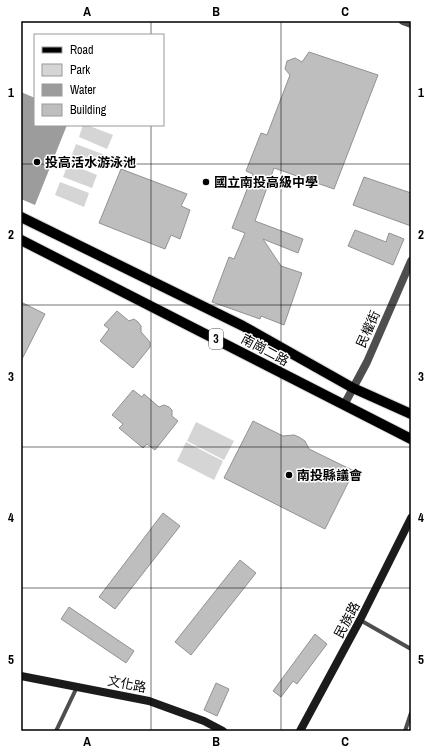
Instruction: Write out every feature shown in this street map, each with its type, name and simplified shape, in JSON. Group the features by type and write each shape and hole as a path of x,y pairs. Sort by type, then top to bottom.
{"main road":[{"name":"南崗二路","path":"21,217 243,326 353,388 411,414"},
{"name":"南崗二路","path":"21,240 411,439"},
{"name":"民族路","path":"300,731 360,620 411,518"},
{"name":"文化路","path":"21,676 149,701 204,722 223,731"}],"street":[{"path":"403,21 411,24"},
{"name":"民權街","path":"344,405 367,362 411,261"}],"lane":[{"path":"360,620 411,649"},
{"path":"56,731 77,687"},
{"path":"406,731 411,713"}],"green space":[{"path":"83,126 90,126 113,135 107,149 79,137"},
{"path":"76,144 105,155 100,168 71,157"},
{"path":"68,163 97,175 92,188 63,177"},
{"path":"60,182 89,193 84,207 55,195"},
{"path":"196,422 234,441 224,460 187,441"},
{"path":"186,442 223,461 214,480 177,461"}],"water":[{"name":"投高活水游泳池","path":"21,92 34,98 34,126 67,126 35,205 21,199"}],"building":[{"path":"309,52 378,75 334,189 274,168 255,221 303,239 298,253 263,239 281,266 302,273 284,325 261,316 260,319 212,302 229,257 234,259 245,233 232,228 253,174 246,171 261,133 267,135 290,75 285,69 287,61 295,58 302,62"},
{"path":"121,169 187,194 181,206 190,210 180,239 171,235 165,249 99,223"},
{"path":"364,177 411,193 411,226 353,205"},
{"path":"355,230 386,242 389,233 404,239 393,265 348,246"},
{"path":"21,302 45,314 21,361"},
{"path":"117,311 129,321 134,319 138,322 141,326 141,332 150,342 150,347 133,368 100,341 109,329 104,325"},
{"path":"133,390 142,397 144,394 159,407 164,405 169,407 172,410 172,416 178,421 155,450 147,444 143,448 119,428 123,424 112,415"},
{"name":"南投縣議會","path":"253,421 283,436 294,435 299,437 305,441 309,449 354,471 325,529 224,478"},
{"path":"163,513 180,526 115,609 99,597"},
{"path":"240,560 256,573 191,655 175,642"},
{"path":"69,607 134,651 126,663 61,619"},
{"path":"315,634 327,644 297,684 293,681 281,697 273,691"},
{"path":"216,683 229,689 217,716 204,710"}],"place":[{"name":"投高活水游泳池","path":"37,162"},
{"name":"國立南投高級中學","path":"206,182"},
{"name":"南投縣議會","path":"289,475"}]}
